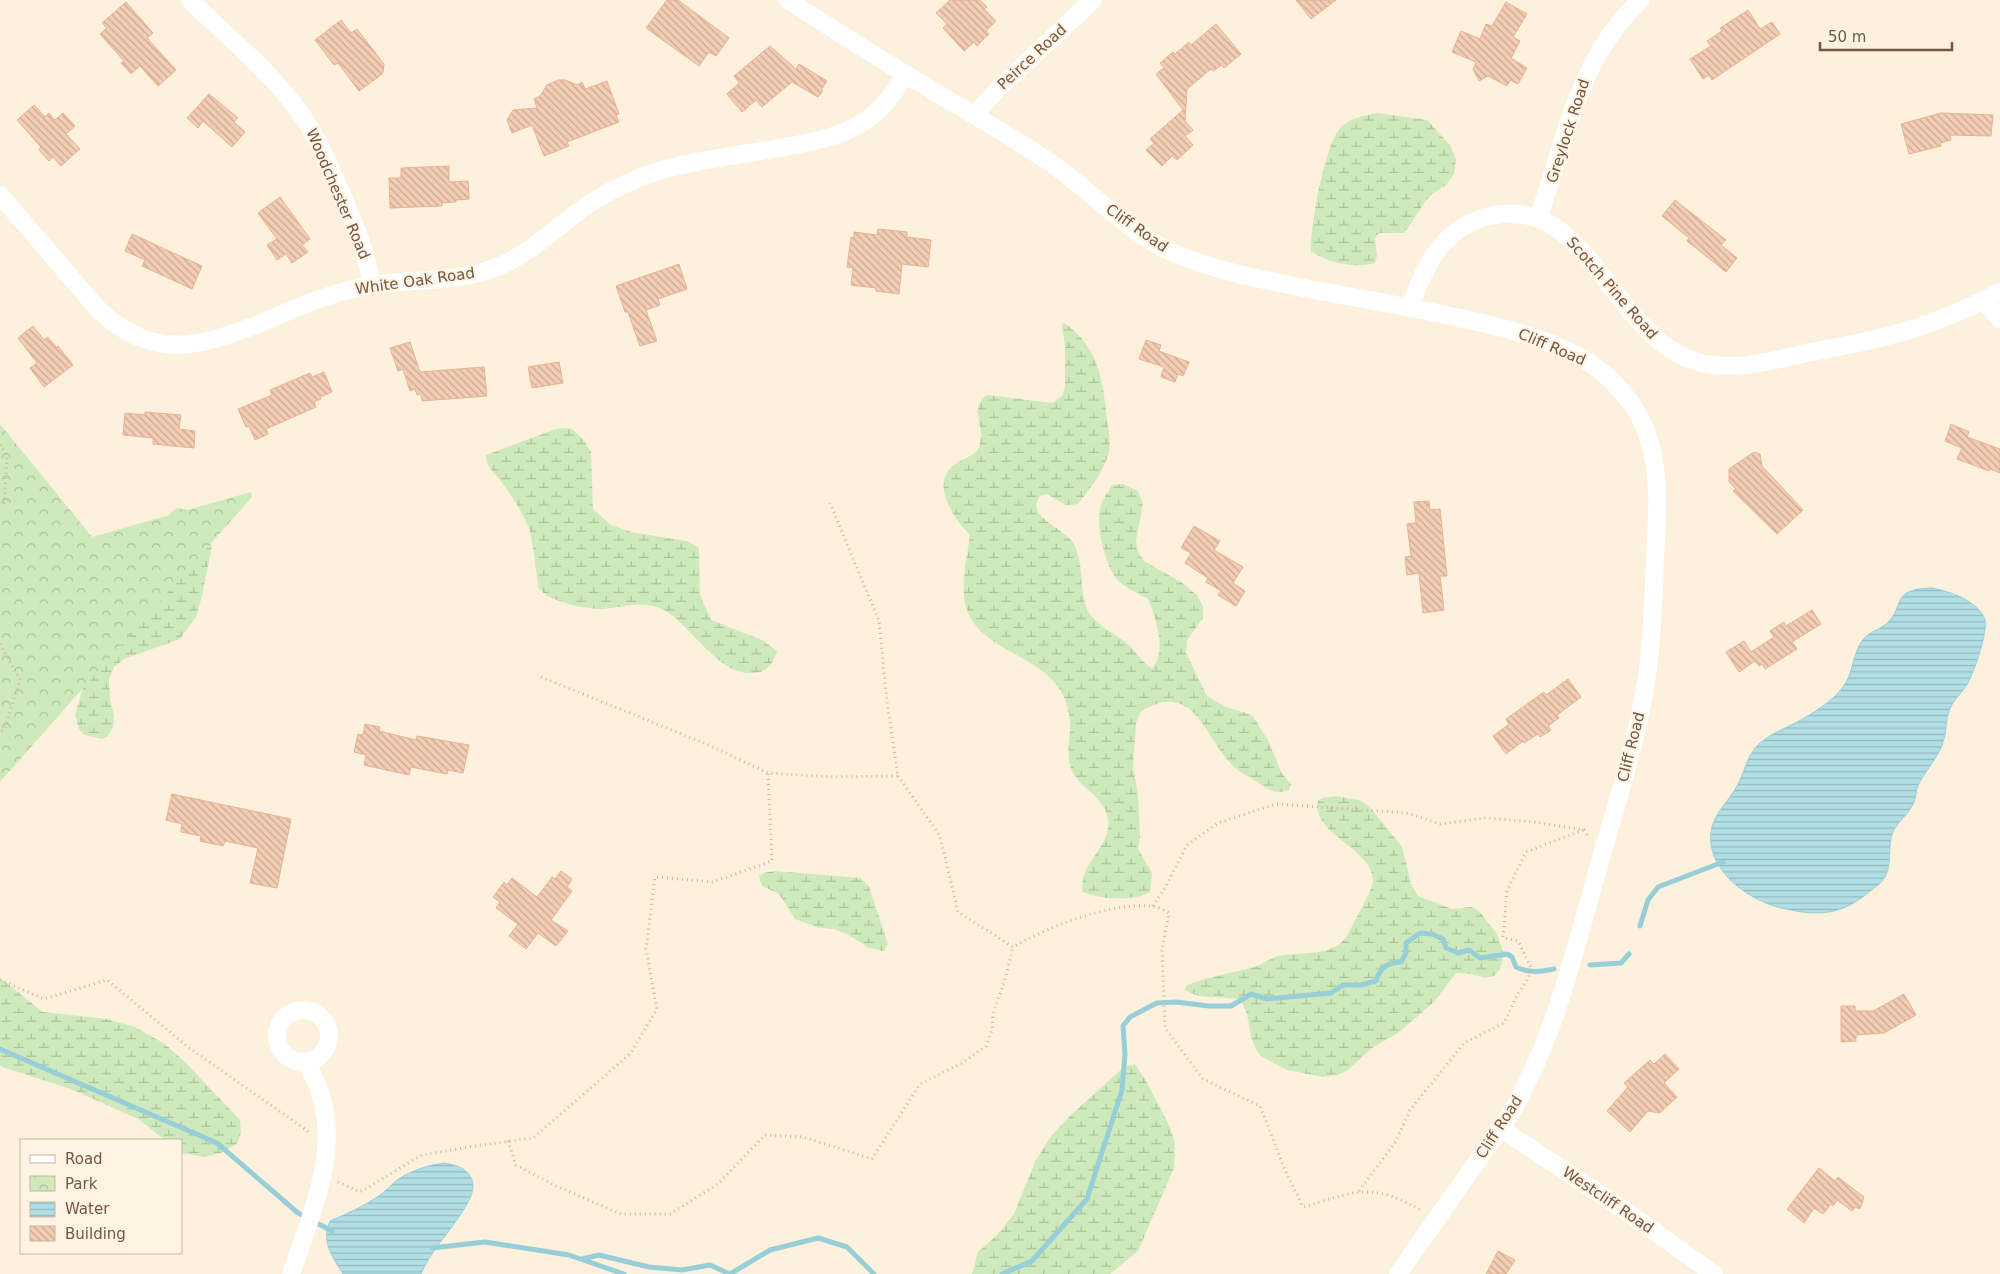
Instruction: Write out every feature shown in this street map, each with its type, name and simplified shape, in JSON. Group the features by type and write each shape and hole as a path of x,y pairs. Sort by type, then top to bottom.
{"street":[{"name":"Woodchester Road","path":"190,0 270,76 291,100 310,127 325,154 358,232 366,256 372,285"},
{"name":"Cliff Road","path":"788,0 906,75 1054,165 1131,227 1168,251 1188,259 1250,277 1410,308 1511,330 1543,340 1571,352 1594,367 1617,386 1637,412 1647,433 1653,454 1656,488 1648,666 1636,732 1602,855 1568,974 1545,1044 1526,1086 1500,1128 1398,1274"},
{"name":"Peirce Road","path":"974,115 999,88 1093,0"},
{"name":"Greylock Road","path":"1538,219 1578,94 1590,67 1616,26 1642,0"},
{"name":"White Oak Road","path":"0,195 104,315 128,332 152,342 178,345 205,343 337,294 372,285 448,279 483,272 521,255 586,206 632,181 689,164 822,140 838,135 873,116 906,75"},
{"name":"Scotch Pine Road","path":"1410,308 1421,278 1435,252 1447,238 1478,220 1497,214 1516,214 1538,219 1557,228 1573,241 1640,324 1657,341 1683,357 1708,365 1734,367 1885,337 1928,323 1992,296"},
{"path":"1992,296 2000,319"},
{"path":"291,1274 316,1200 327,1144 326,1117 321,1095 306,1061"},
{"name":"Westcliff Road","path":"1500,1128 1630,1214 1714,1274"}],"path":[{"path":"0,445 7,455 4,504 0,503"},
{"path":"830,503 880,621 887,702 898,776 940,836 958,912 1013,947"},
{"path":"0,644 20,680 5,728 0,732"},
{"path":"542,677 711,746 768,773 833,778 898,776"},
{"path":"322,1174 360,1192 422,1156 533,1138 630,1054 657,1009 646,949 655,877 714,882 772,861 768,773"},
{"path":"1153,906 1166,886 1186,845 1218,823 1276,804 1408,813 1440,824 1485,818 1534,822 1584,830 1602,855"},
{"path":"1359,1191 1396,1141 1410,1110 1431,1083 1464,1043 1504,1023 1517,995 1529,978 1532,967 1518,940 1503,938 1507,891 1526,852 1584,830"},
{"path":"508,1142 516,1165 556,1186 621,1214 670,1214 718,1184 765,1135 804,1137 872,1160 920,1084 962,1063 986,1046 992,1030 993,1014 1006,976 1013,947 1037,933 1109,909 1153,906 1169,913 1162,949 1165,1028 1203,1079 1260,1106 1285,1170 1303,1207 1359,1191 1383,1193 1402,1199 1436,1219"},
{"path":"0,980 44,999 107,980 188,1047 327,1144"}],"green space":[{"path":"1378,113 1427,120 1450,145 1456,159 1454,174 1446,185 1432,194 1424,203 1403,233 1379,233 1375,238 1377,256 1375,263 1351,265 1333,262 1311,251 1313,224 1324,166 1336,135 1342,126 1354,119"},
{"path":"1063,322 1084,342 1092,353 1097,365 1104,392 1110,442 1109,451 1099,475 1078,504 1066,505 1047,494 1040,496 1037,504 1038,511 1042,517 1071,540 1075,546 1080,561 1086,606 1093,618 1126,642 1152,668 1157,661 1160,643 1157,624 1151,606 1148,599 1126,587 1115,577 1104,551 1099,519 1102,502 1112,485 1123,484 1138,491 1143,504 1136,541 1138,552 1144,561 1181,582 1197,595 1203,606 1203,618 1187,640 1186,653 1207,696 1226,707 1252,715 1268,740 1281,772 1291,784 1289,790 1274,791 1234,767 1223,755 1205,727 1186,707 1174,702 1159,703 1140,712 1136,723 1133,766 1138,795 1140,836 1138,849 1152,873 1150,892 1135,897 1107,898 1083,892 1085,873 1105,838 1108,829 1106,811 1096,797 1077,779 1070,765 1068,754 1069,713 1064,697 1055,683 1042,671 982,632 971,619 964,595 965,569 970,535 963,528 951,509 944,489 944,479 949,471 979,448 981,429 978,411 981,400 987,395 1052,403 1062,396 1065,386"},
{"path":"0,424 92,537 251,492 252,497 0,782"},
{"path":"556,429 572,429 583,439 591,452 593,509 611,525 631,532 687,541 699,548 700,595 711,620 762,640 777,651 772,663 767,668 755,673 742,672 730,668 675,618 656,607 632,605 601,609 588,608 549,597 538,587 533,546 528,526 511,495 487,464 486,455"},
{"path":"177,508 188,510 197,516 212,546 196,617 180,639 124,659 114,667 109,679 110,700 114,716 113,727 108,736 102,739 84,735 79,729 75,715 92,656 0,511 89,554 165,530 170,513"},
{"path":"1336,796 1359,800 1369,806 1402,847 1411,884 1418,896 1452,909 1471,907 1479,911 1497,934 1504,954 1500,969 1494,976 1485,978 1472,974 1456,973 1434,1002 1398,1033 1372,1048 1348,1070 1338,1075 1323,1077 1287,1070 1261,1056 1256,1050 1251,1037 1247,1014 1241,1000 1198,996 1185,990 1187,985 1257,966 1278,956 1317,952 1335,947 1342,942 1367,898 1373,879 1369,868 1362,858 1323,823 1318,813 1318,801 1323,798"},
{"path":"774,871 861,878 869,887 888,944 884,951 869,948 847,934 834,929 819,928 795,919 779,894 762,886 759,876 763,873"},
{"path":"0,978 43,1012 107,1019 135,1027 165,1044 186,1063 240,1120 241,1133 237,1144 220,1153 204,1157 182,1153 182,1139 164,1139 138,1119 71,1089 0,1065"},
{"path":"1135,1064 1170,1127 1175,1143 1174,1168 1138,1251 1110,1274 972,1274 978,1252 997,1235 1014,1214 1035,1162 1051,1136 1072,1114 1124,1067"}],"water":[{"path":"1932,588 1955,594 1977,607 1985,620 1984,634 1969,681 1950,709 1944,740 1940,750 1919,783 1912,806 1892,834 1886,875 1878,885 1855,902 1846,907 1827,912 1808,913 1773,906 1746,893 1724,872 1716,860 1711,847 1711,832 1718,813 1735,790 1753,751 1765,739 1808,716 1833,698 1846,682 1862,640 1885,625 1892,618 1904,595 1918,589"},
{"path":"445,1163 459,1167 470,1175 473,1185 472,1192 469,1201 432,1254 421,1274 343,1274 327,1242 330,1221 373,1200 408,1173"}],"building":[{"path":"667,0 678,0 729,38 716,56 709,52 699,66 646,28"},
{"path":"950,0 980,0 987,7 984,9 996,21 986,31 989,34 977,46 974,42 964,51 943,28 947,24 936,13"},
{"path":"1296,0 1336,0 1311,19"},
{"path":"126,2 153,33 147,38 176,70 158,86 140,66 131,74 121,63 124,61 100,34 107,28 102,23"},
{"path":"1506,2 1527,14 1513,37 1520,41 1511,58 1527,68 1518,84 1510,80 1507,86 1488,76 1479,81 1473,69 1476,62 1452,52 1461,31 1480,39 1486,24 1492,26"},
{"path":"1748,10 1760,29 1772,22 1780,34 1712,80 1709,75 1703,79 1690,59 1711,46 1707,41 1722,31 1720,28"},
{"path":"341,20 351,33 357,29 384,64 381,75 359,91 338,63 334,65 315,40"},
{"path":"1216,24 1241,54 1224,68 1221,65 1214,71 1211,69 1187,89 1185,121 1193,130 1185,136 1193,145 1177,160 1172,156 1162,166 1146,150 1154,143 1150,139 1183,110 1156,74 1164,68 1160,63 1173,52 1175,54 1189,42 1191,45"},
{"path":"770,46 796,69 799,64 827,81 821,90 823,91 818,97 792,82 762,107 756,100 742,112 727,94 739,83 734,76"},
{"path":"558,80 565,80 577,85 582,82 585,89 607,81 619,114 616,115 619,122 567,142 569,146 544,156 532,125 512,133 507,120 513,110 537,108 534,99 540,96 547,85"},
{"path":"209,94 238,118 234,122 245,132 232,147 203,121 198,128 187,118"},
{"path":"34,105 45,117 49,113 55,120 63,113 75,126 66,134 80,149 61,166 53,157 49,161 39,150 41,147 17,120"},
{"path":"1941,113 1993,115 1991,136 1950,135 1951,140 1940,143 1941,146 1909,154 1901,124"},
{"path":"449,166 449,182 468,181 469,199 442,203 442,206 390,208 389,178 401,178 401,168"},
{"path":"280,197 310,239 302,245 308,252 292,263 286,254 277,260 267,245 277,239 258,213"},
{"path":"1675,200 1726,240 1721,245 1737,258 1726,272 1687,241 1689,238 1662,216"},
{"path":"878,229 907,232 907,237 931,240 928,267 902,264 899,294 876,291 876,288 851,285 853,268 847,267 851,237 854,238 854,232 877,235"},
{"path":"132,234 202,266 192,289 142,266 145,260 125,251"},
{"path":"679,264 687,289 658,299 660,305 646,310 657,341 640,346 616,286"},
{"path":"33,326 44,340 48,337 57,348 58,346 73,365 44,387 30,368 37,363 18,338"},
{"path":"1146,340 1161,345 1159,351 1189,362 1183,376 1178,374 1175,382 1161,377 1164,367 1139,359"},
{"path":"410,342 420,372 484,367 487,396 422,401 421,394 417,395 415,389 410,391 403,369 398,371 390,348"},
{"path":"559,362 563,383 532,388 528,367"},
{"path":"324,372 332,392 314,402 316,407 266,429 268,434 255,440 249,426 246,427 238,409 272,395 270,390 310,373 312,377"},
{"path":"145,412 181,415 179,429 195,431 194,448 153,444 153,438 123,435 125,413 145,415"},
{"path":"1951,424 1969,432 1967,437 2000,449 2000,473 1990,469 1989,471 1957,459 1962,448 1945,441"},
{"path":"1754,452 1760,454 1762,466 1803,510 1777,534 1733,491 1736,489 1729,482 1729,469"},
{"path":"1429,501 1430,510 1440,509 1447,576 1440,576 1444,610 1423,613 1419,573 1407,575 1405,557 1411,556 1407,524 1416,523 1414,502"},
{"path":"1194,526 1220,541 1214,550 1243,567 1233,583 1245,591 1236,606 1218,595 1221,591 1206,582 1208,578 1185,563 1191,553 1181,548"},
{"path":"1812,610 1821,624 1792,642 1797,649 1765,669 1762,664 1759,666 1755,661 1739,672 1726,652 1744,641 1751,652 1774,637 1770,631 1784,622 1786,626"},
{"path":"1568,679 1581,697 1557,715 1559,718 1548,726 1551,730 1540,737 1538,734 1524,743 1523,741 1506,754 1493,736 1509,724 1506,719 1544,692 1546,695"},
{"path":"365,724 380,727 379,731 416,740 417,736 469,745 463,773 448,770 447,774 411,767 409,775 364,765 366,755 354,752 358,734 363,735"},
{"path":"172,794 291,819 277,888 250,883 258,848 225,841 223,846 200,841 201,836 181,832 182,824 166,820"},
{"path":"561,871 572,879 567,887 572,891 551,920 568,931 556,946 538,933 526,949 509,936 518,924 496,908 500,902 493,897 504,882 507,885 512,878 537,897 552,877 555,879"},
{"path":"1904,994 1916,1015 1884,1033 1856,1035 1856,1041 1841,1042 1841,1006 1855,1006 1855,1011 1873,1011"},
{"path":"1665,1054 1679,1069 1664,1083 1677,1097 1660,1113 1648,1111 1630,1132 1607,1111 1628,1087 1624,1083 1650,1060 1654,1064"},
{"path":"1819,1168 1835,1181 1838,1177 1864,1197 1860,1209 1855,1207 1852,1211 1837,1200 1823,1214 1814,1208 1804,1223 1787,1209"},
{"path":"1498,1251 1515,1260 1506,1274 1486,1274"}],"waterway":[{"path":"1640,926 1648,900 1658,887 1723,862"},
{"path":"1002,1274 1032,1261 1087,1199 1122,1090 1125,1054 1123,1026 1130,1017 1157,1003 1176,1002 1209,1006 1231,1006 1251,994 1267,999 1331,993 1343,985 1361,985 1376,981 1382,969 1392,963 1401,962 1406,953 1406,943 1420,933 1432,934 1443,939 1446,948 1458,953 1469,950 1480,958 1507,954 1512,957 1516,967 1521,969 1535,971 1554,969"},
{"path":"1590,965 1621,963 1629,954"},
{"path":"0,1049 217,1143 298,1213 332,1231"},
{"path":"582,1259 599,1255 649,1267 682,1270 710,1265 730,1274 770,1250 818,1238 847,1247 874,1274"},
{"path":"432,1248 485,1242 569,1255 624,1274"}]}
